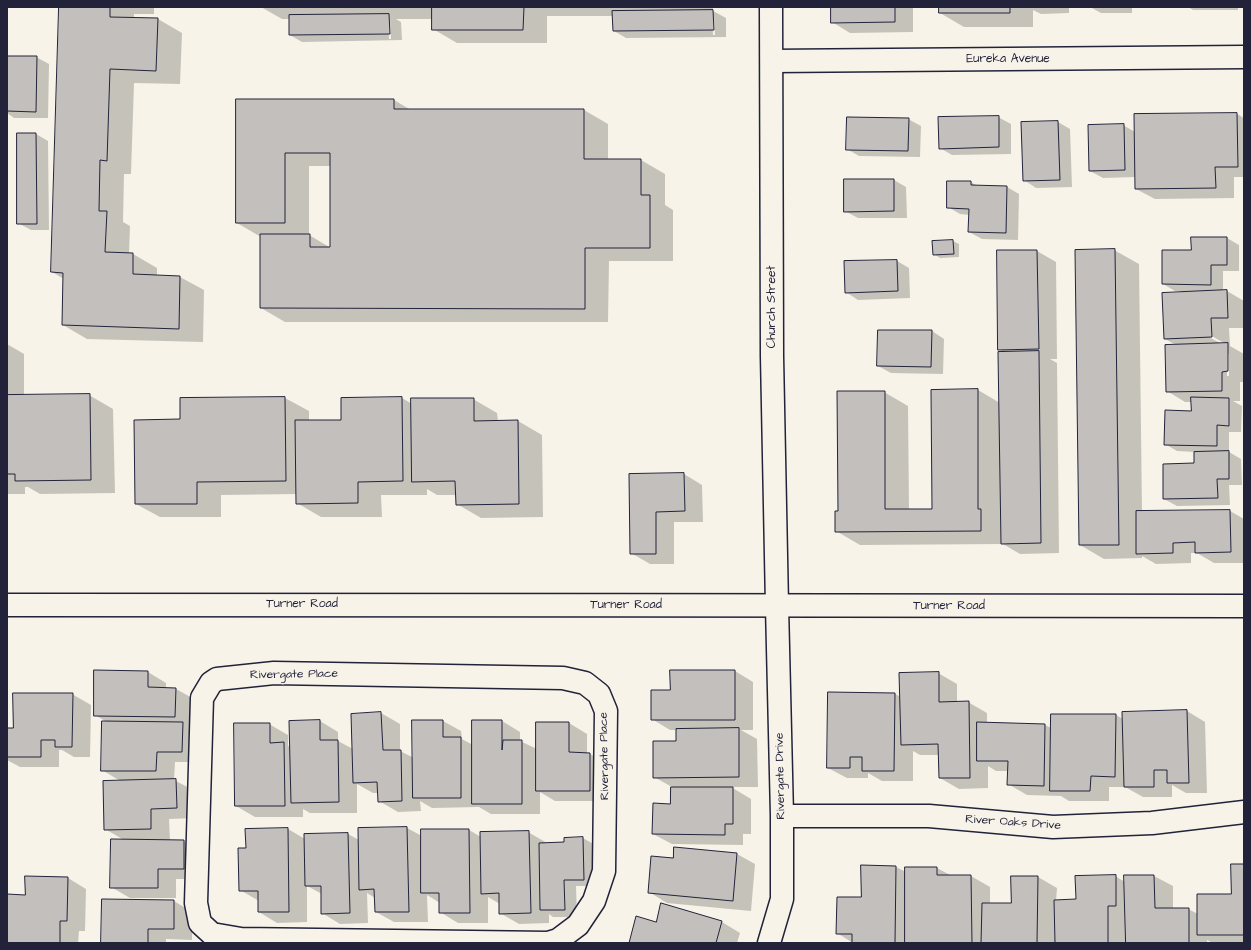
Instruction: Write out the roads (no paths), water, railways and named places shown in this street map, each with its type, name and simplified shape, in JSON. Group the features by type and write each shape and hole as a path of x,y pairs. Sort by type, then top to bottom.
{"street":[{"name":"Church Street","path":"771,7 772,356 778,606"},
{"name":"Eureka Avenue","path":"772,61 1244,57"},
{"name":"Turner Road","path":"7,605 388,604 1244,606"},
{"name":"Rivergate Drive","path":"769,943 782,899 778,606"},
{"name":"Rivergate Place","path":"274,673 563,678 584,684 599,694 606,711 604,871 594,901 578,925 558,940 548,943 241,939 212,934 200,923 196,903 202,698 211,683 217,679 274,673"},
{"name":"River Oaks Drive","path":"782,816 929,816 1053,827 1152,823 1244,812"}]}
